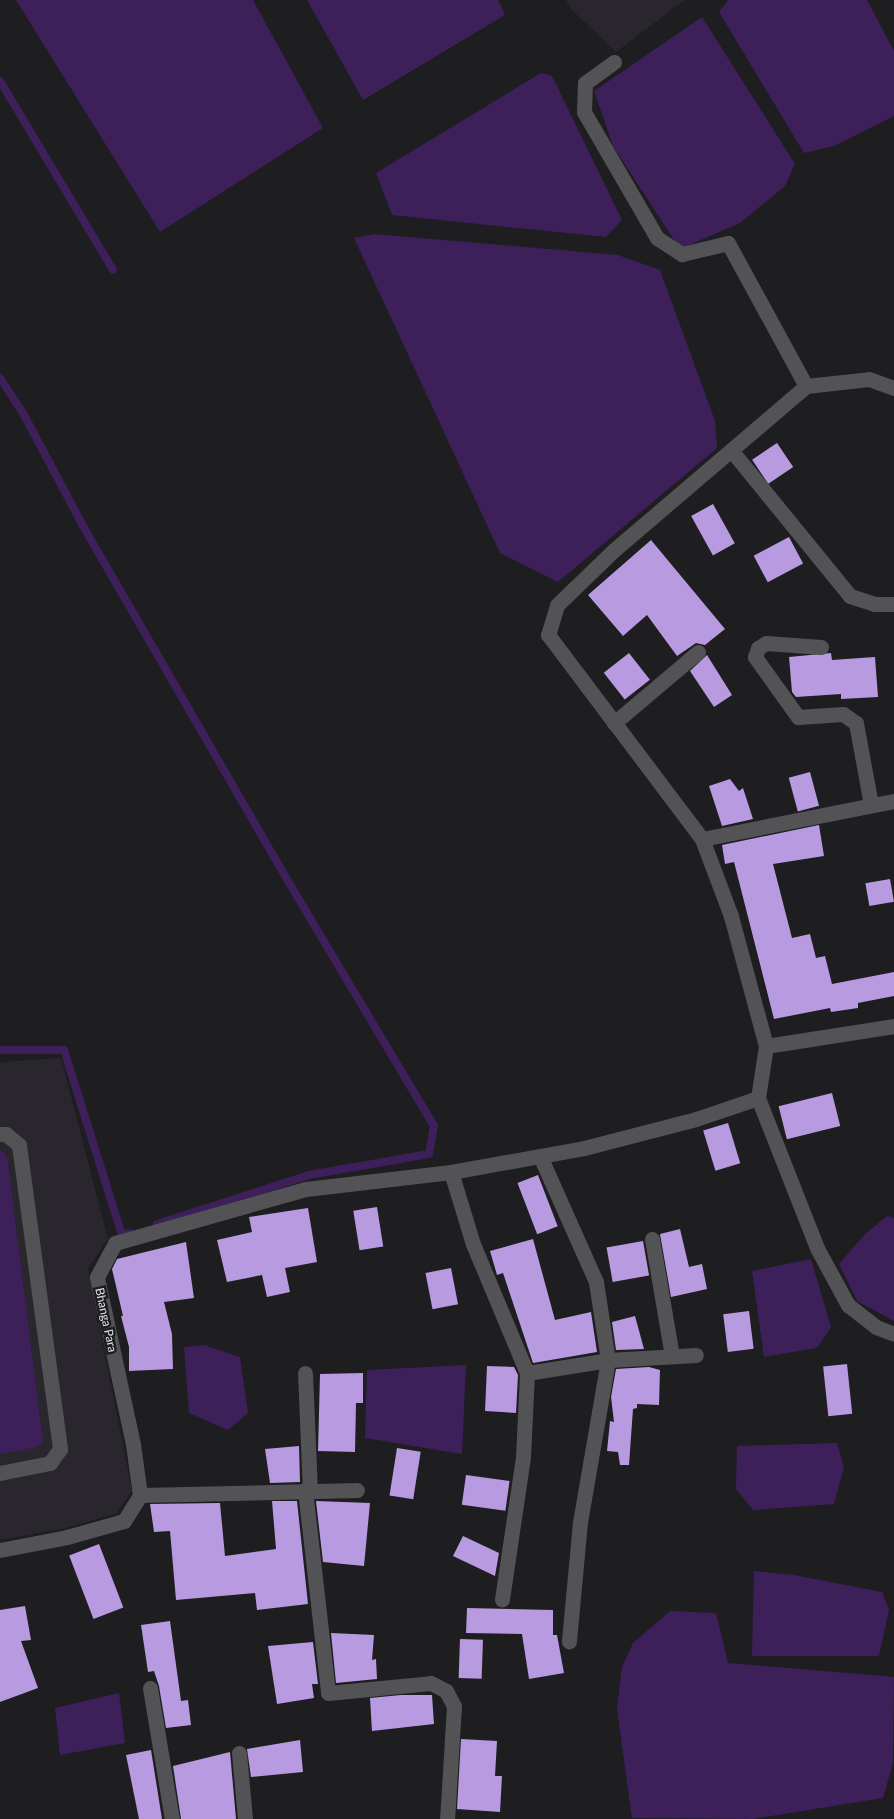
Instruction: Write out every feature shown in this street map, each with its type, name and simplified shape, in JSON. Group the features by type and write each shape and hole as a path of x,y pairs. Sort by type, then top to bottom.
{"street":[{"path":"614,62 585,83 584,112 656,238 682,254 728,243 806,386"},
{"path":"894,388 869,379 806,386 614,550 557,605 548,635 702,839 731,916 766,1046 758,1098 818,1250 848,1305 876,1328 894,1334"},
{"path":"731,450 850,596 874,604 894,604"},
{"path":"821,647 766,643 758,648 756,657 798,717 844,714 856,723 871,805"},
{"path":"614,723 698,652"},
{"path":"702,839 894,800"},
{"path":"766,1046 894,1026"},
{"name":"Bhanga Para","path":"140,1495 133,1444 97,1277 115,1243 306,1189 451,1172 540,1156 696,1119 758,1098"},
{"path":"0,1134 6,1134 19,1145 60,1449 50,1463 0,1473"},
{"path":"540,1156 596,1282 608,1360 580,1522 569,1641"},
{"path":"451,1172 473,1244 527,1373 524,1457 502,1599"},
{"path":"652,1239 672,1356"},
{"path":"527,1373 608,1360 696,1355"},
{"path":"305,1373 308,1491 328,1693 431,1683 446,1691 454,1706 447,1819"},
{"path":"0,1550 67,1537 124,1522 140,1495 357,1490"},
{"path":"150,1688 172,1819"},
{"path":"239,1752 245,1819"}],"shaded area":[{"path":"16,0 253,0 323,128 160,232"},
{"path":"307,0 498,0 505,15 363,100"},
{"path":"566,0 685,0 616,52 570,8"},
{"path":"728,0 867,0 894,51 894,116 834,146 804,153 719,12"},
{"path":"702,17 795,164 785,186 740,223 680,249 613,146 594,91"},
{"path":"541,73 552,76 622,220 606,237 392,215 376,173"},
{"path":"374,234 618,255 660,270 715,421 717,448 558,582 500,553 354,238"},
{"path":"61,1058 108,1239 88,1268 132,1491 117,1513 66,1528 0,1540 0,1062"},
{"path":"0,1149 7,1157 43,1443 37,1447 0,1454"},
{"path":"887,1216 894,1218 894,1321 857,1301 839,1264 864,1235"},
{"path":"811,1259 831,1327 817,1348 764,1357 752,1271"},
{"path":"204,1345 240,1357 248,1413 228,1430 189,1413 184,1347"},
{"path":"466,1365 462,1454 365,1438 367,1370"},
{"path":"837,1443 844,1467 834,1504 753,1510 736,1489 737,1446"},
{"path":"754,1571 794,1575 882,1592 889,1610 879,1656 752,1656"},
{"path":"670,1611 716,1613 728,1663 894,1677 893,1763 883,1798 753,1819 632,1818 617,1709 622,1667 633,1643"},
{"path":"119,1693 125,1743 60,1755 55,1708"}],"building":[{"path":"777,443 793,467 768,484 752,460"},
{"path":"713,504 735,543 713,555 691,516"},
{"path":"789,537 803,563 768,582 754,556"},
{"path":"651,540 725,629 705,645 696,643 677,656 647,615 623,636 588,595"},
{"path":"629,653 650,680 625,699 604,673"},
{"path":"831,653 832,660 875,657 878,697 841,699 841,694 796,697 792,692 789,657"},
{"path":"707,655 732,695 714,707 690,671"},
{"path":"810,772 819,806 798,812 789,778"},
{"path":"730,779 739,791 743,788 753,819 722,826 709,786"},
{"path":"819,825 824,856 773,864 792,938 810,934 816,958 825,956 832,984 894,972 894,996 858,1003 858,1008 831,1012 830,1008 774,1019 734,862 725,864 722,845"},
{"path":"890,879 894,902 869,906 865,883"},
{"path":"832,1093 840,1126 787,1139 779,1106"},
{"path":"728,1123 740,1163 715,1171 703,1131"},
{"path":"538,1175 558,1226 537,1234 517,1183"},
{"path":"377,1207 383,1247 360,1250 353,1211"},
{"path":"308,1208 317,1262 285,1268 290,1292 267,1297 262,1275 227,1282 217,1240 252,1232 249,1217"},
{"path":"680,1229 689,1267 702,1264 707,1289 671,1297 660,1234"},
{"path":"533,1239 555,1320 591,1312 597,1352 533,1363 503,1273 497,1275 490,1251"},
{"path":"643,1241 649,1275 613,1282 607,1247"},
{"path":"186,1242 194,1298 164,1302 172,1334 173,1369 129,1371 129,1347 112,1269 117,1259"},
{"path":"451,1268 458,1304 433,1309 425,1273"},
{"path":"749,1311 754,1349 728,1352 723,1314"},
{"path":"635,1316 644,1349 616,1350 612,1322"},
{"path":"847,1364 852,1414 828,1416 823,1367"},
{"path":"487,1366 514,1367 518,1375 516,1413 485,1411"},
{"path":"649,1367 660,1370 659,1405 637,1404 637,1408 633,1409 629,1465 620,1465 618,1452 607,1451 610,1421 614,1422 611,1397 616,1369"},
{"path":"363,1373 363,1403 356,1403 355,1452 318,1451 320,1374"},
{"path":"299,1446 300,1482 270,1483 265,1449"},
{"path":"397,1448 421,1452 413,1499 389,1495"},
{"path":"466,1475 510,1481 505,1511 462,1505"},
{"path":"272,1501 297,1501 308,1604 257,1610 255,1593 176,1600 170,1531 154,1532 150,1504 220,1503 225,1556 276,1549"},
{"path":"316,1501 370,1503 364,1566 323,1562"},
{"path":"463,1536 499,1553 495,1576 453,1556"},
{"path":"99,1544 123,1607 93,1619 69,1555"},
{"path":"25,1606 31,1640 21,1641 38,1688 0,1702 0,1610"},
{"path":"467,1608 553,1610 553,1635 557,1635 564,1673 529,1679 522,1634 466,1633"},
{"path":"170,1621 181,1701 188,1700 191,1725 166,1728 159,1686 154,1671 148,1672 141,1625"},
{"path":"331,1633 374,1635 372,1660 376,1659 377,1679 336,1683"},
{"path":"460,1639 483,1640 482,1679 459,1678"},
{"path":"313,1642 318,1684 312,1684 314,1698 277,1704 268,1646"},
{"path":"432,1695 434,1724 372,1731 370,1698"},
{"path":"461,1739 497,1741 495,1776 502,1776 500,1812 457,1809"},
{"path":"300,1740 303,1772 251,1777 247,1749"},
{"path":"151,1750 162,1819 139,1819 126,1755"},
{"path":"230,1752 236,1819 181,1819 173,1766"}],"waterway":[{"path":"0,81 113,270"},
{"path":"0,378 23,413 83,526 282,871 434,1126 429,1154 309,1175 157,1224"},
{"path":"0,1050 64,1050 122,1235 130,1233"}]}
